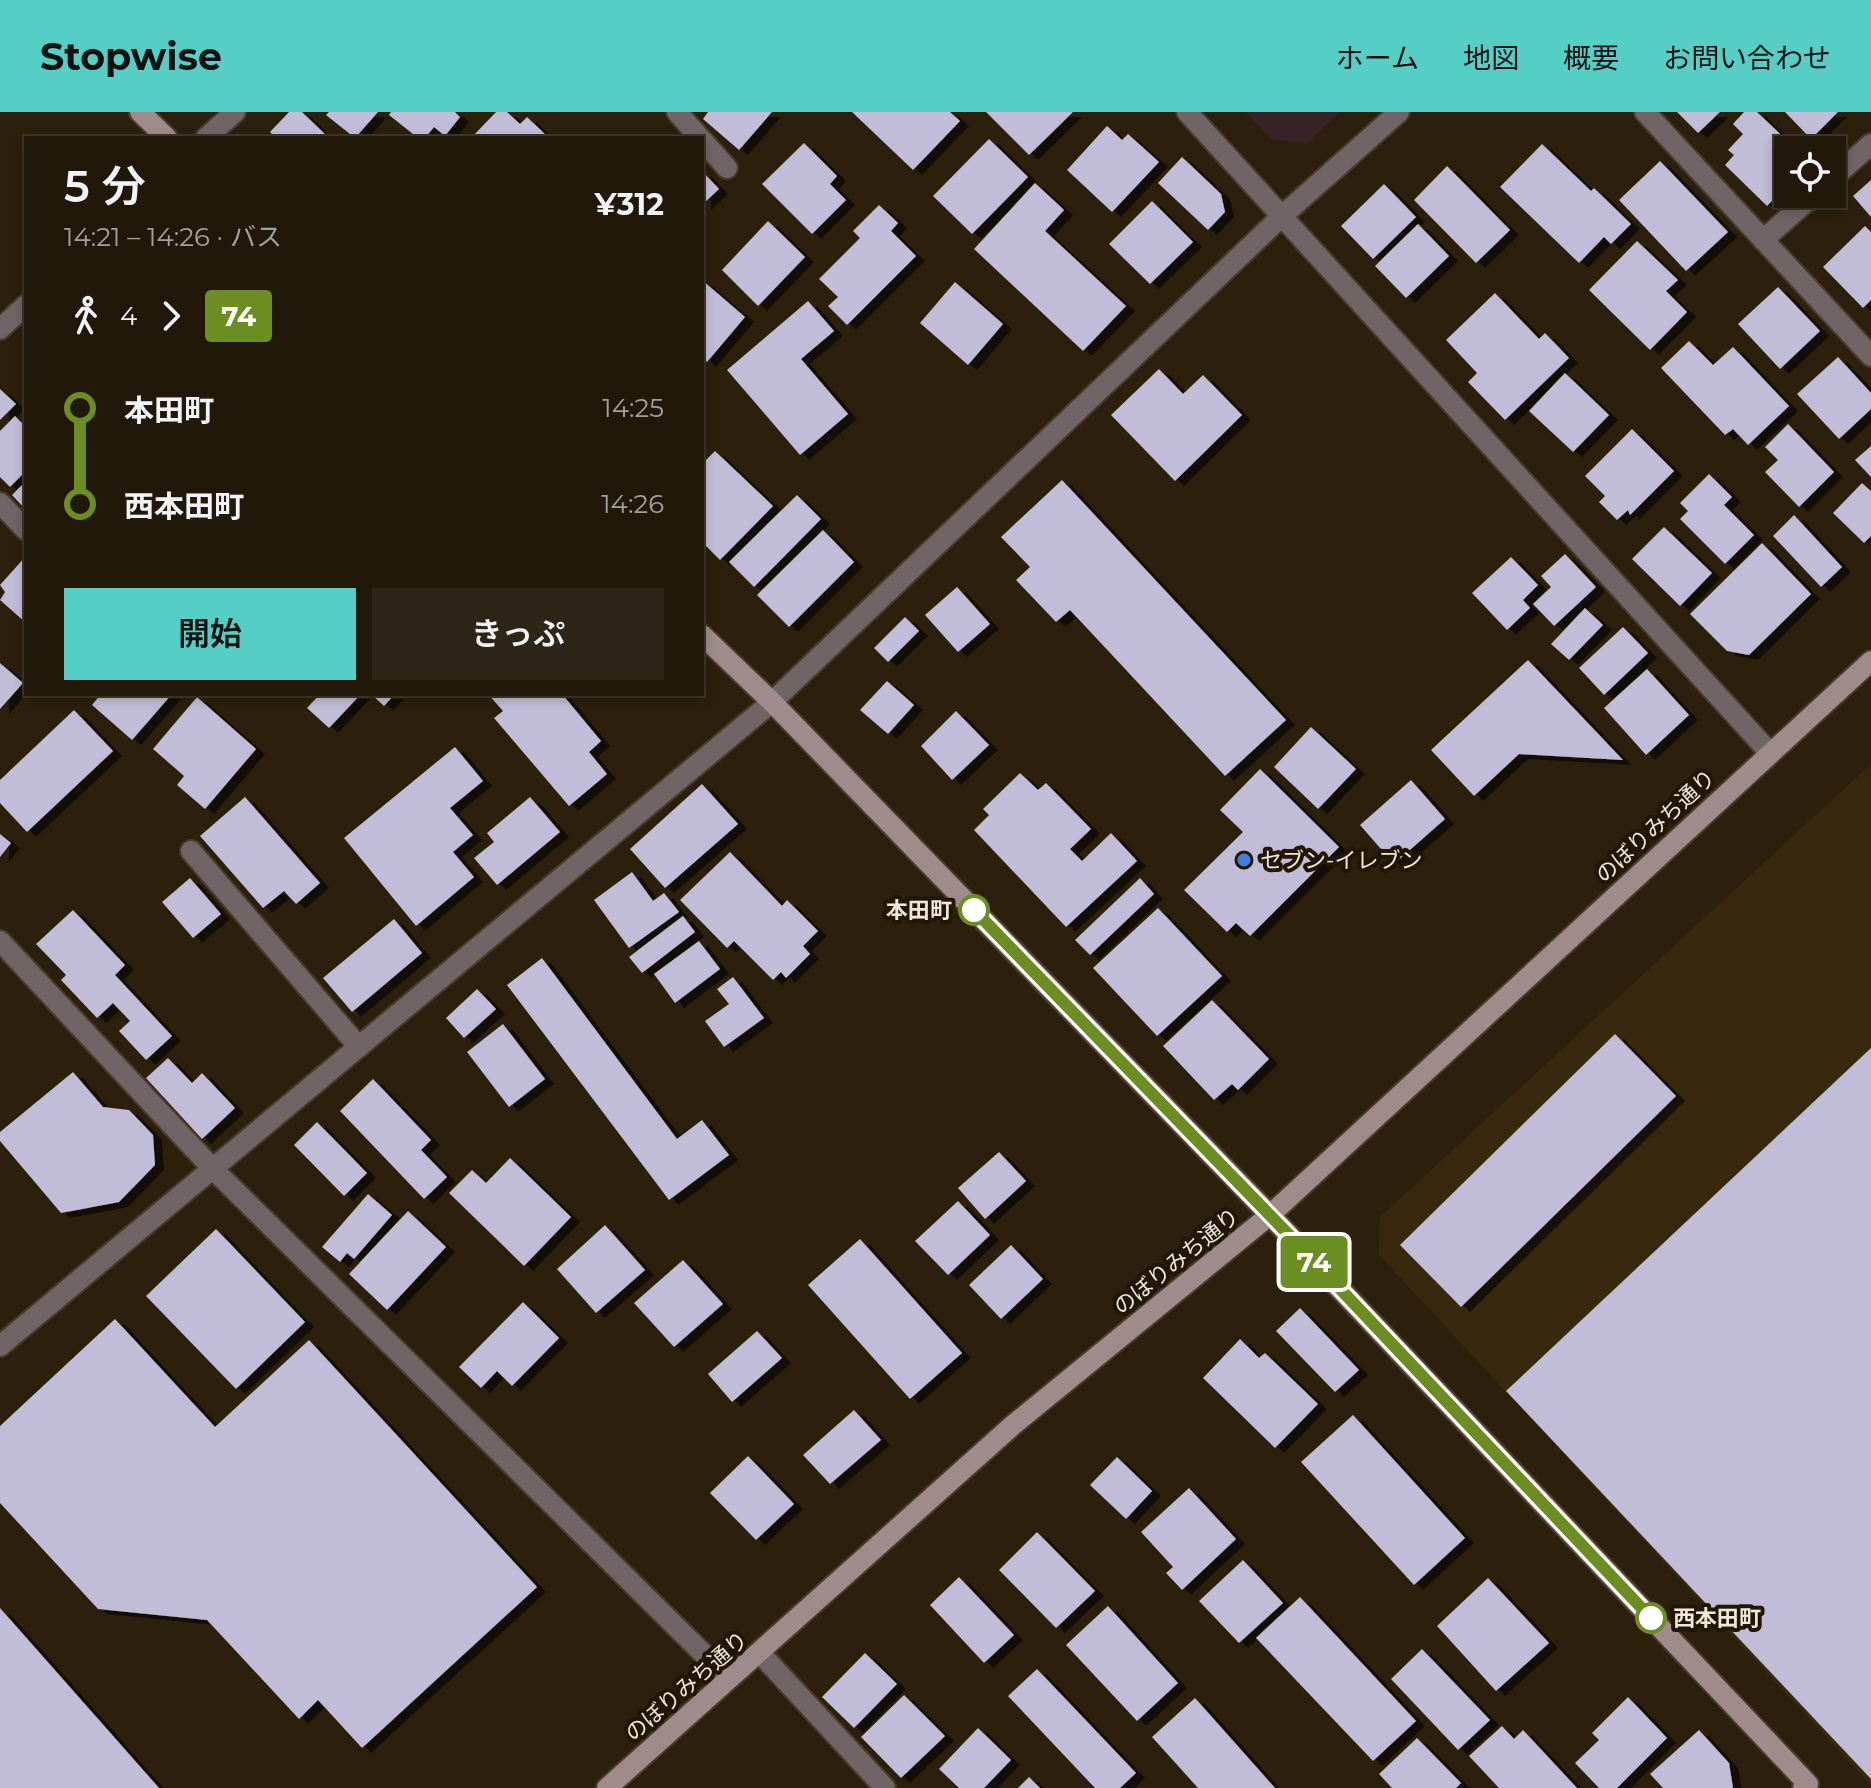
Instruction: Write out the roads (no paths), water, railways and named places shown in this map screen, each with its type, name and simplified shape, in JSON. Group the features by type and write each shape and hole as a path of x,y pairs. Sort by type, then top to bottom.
{"street":[{"path":"140,112 165,136"},
{"path":"208,136 235,112"},
{"path":"677,112 698,136"},
{"path":"1187,112 1770,753"},
{"path":"0,1346 772,702 1282,216 1399,112"},
{"path":"1645,112 1871,356"},
{"path":"704,142 727,168"},
{"path":"1846,166 1871,144"},
{"path":"1763,240 1799,208"},
{"path":"0,329 24,307"},
{"path":"0,503 24,528"},
{"path":"704,637 772,702 1270,1215 1807,1787"},
{"name":"のぼりみち通り","path":"607,1788 1013,1425 1270,1215 1871,661"},
{"path":"191,851 359,1047"},
{"path":"0,941 212,1168 729,1679"},
{"path":"760,1653 885,1788"}],"place":[{"name":"セブン-イレブン","path":"1244,860"},
{"name":"本田町","path":"974,910"},
{"name":"西本田町","path":"1651,1618"}]}
